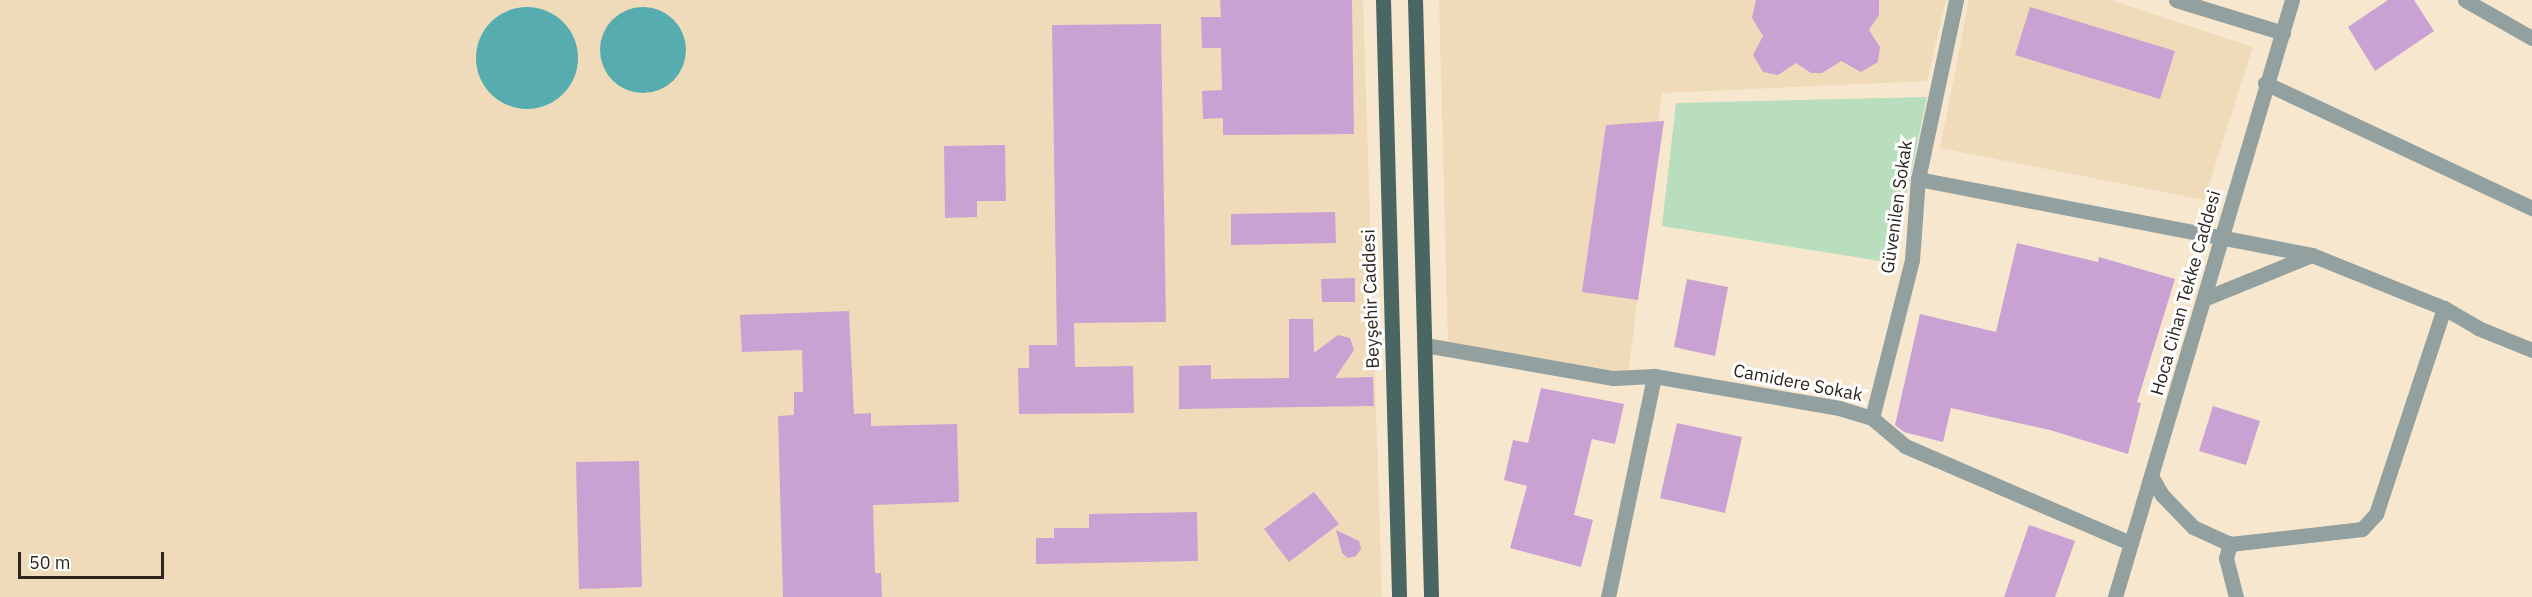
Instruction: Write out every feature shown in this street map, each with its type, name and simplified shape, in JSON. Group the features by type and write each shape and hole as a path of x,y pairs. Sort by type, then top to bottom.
{"main road":[{"name":"Beyşehir Caddesi","path":"1383,0 1399,597"},
{"path":"1415,0 1431,597"}],"street":[{"name":"Güvenilen Sokak","path":"1872,418 1911,260 1918,178 1956,0"},
{"path":"2176,0 2283,33"},
{"name":"Hoca Cihan Tekke Caddesi","path":"2115,597 2206,298 2265,83 2292,0"},
{"path":"2465,0 2532,38"},
{"path":"2265,83 2532,208"},
{"path":"1918,178 2312,255 2444,308 2478,328 2532,350"},
{"path":"2206,298 2312,255"},
{"path":"2151,476 2162,495 2193,527 2230,544 2362,529 2376,514 2444,308"},
{"name":"Camidere Sokak","path":"1425,345 1613,378 1654,376 1839,408 1872,418 1905,446 1934,460 2130,543"},
{"path":"1608,597 1654,376"},
{"path":"2230,544 2226,558 2236,597"}],"shaded area":[{"path":"0,0 1363,0 1382,597 0,597"},
{"path":"1439,0 1946,0 1927,81 1662,93 1627,386 1448,343"},
{"path":"1969,0 2111,0 2253,47 2204,200 1940,148"}],"green space":[{"path":"1927,97 1892,263 1662,226 1676,103"}],"water":[{"path":"527,7 556,15 570,29 578,58 570,87 556,101 527,109 498,101 484,87 476,58 484,29 498,15"},
{"path":"635,7 651,7 674,19 683,33 686,50 683,67 674,81 651,93 635,93 619,86 607,74 600,58 600,42 607,26 619,14"}],"building":[{"path":"1220,0 1352,0 1354,134 1223,135 1223,118 1203,119 1202,91 1222,90 1221,48 1202,48 1201,17 1221,17"},
{"path":"1756,0 1879,0 1879,15 1869,30 1880,47 1878,62 1861,72 1841,61 1822,73 1811,73 1796,63 1778,75 1763,72 1753,55 1763,36 1752,18"},
{"path":"2388,0 2414,0 2434,31 2375,71 2348,27"},
{"path":"2030,7 2175,51 2160,99 2015,55"},
{"path":"1161,24 1166,322 1074,323 1075,367 1133,366 1134,413 1019,414 1018,368 1029,368 1029,345 1057,345 1052,25"},
{"path":"1664,121 1638,300 1582,292 1606,125"},
{"path":"1005,145 1006,201 977,201 977,217 945,218 944,146"},
{"path":"1335,212 1336,243 1231,245 1231,214"},
{"path":"2017,243 2098,262 2099,257 2175,279 2137,402 2141,403 2128,454 2050,430 1951,408 1943,442 1904,432 1895,425 1920,314 1996,332"},
{"path":"1355,278 1355,302 1322,302 1321,279"},
{"path":"1687,279 1728,287 1715,356 1674,347"},
{"path":"849,311 854,414 871,413 871,426 957,424 959,502 873,505 875,573 881,573 882,597 783,597 778,416 794,415 794,392 803,392 802,350 742,352 740,315"},
{"path":"1289,319 1313,319 1314,353 1338,335 1350,338 1354,350 1335,378 1373,377 1374,406 1179,409 1179,366 1211,365 1211,379 1289,378"},
{"path":"1541,388 1624,404 1615,444 1592,439 1574,515 1593,520 1581,567 1510,548 1527,486 1504,480 1513,440 1528,443"},
{"path":"2213,406 2260,421 2246,465 2199,451"},
{"path":"1677,423 1742,437 1725,513 1660,498"},
{"path":"639,461 642,587 579,589 576,462"},
{"path":"1314,492 1339,524 1289,562 1264,529"},
{"path":"1197,512 1198,561 1036,564 1036,538 1054,538 1054,528 1089,528 1089,514"},
{"path":"2029,525 2075,541 2055,597 2004,597"},
{"path":"1336,530 1359,541 1361,549 1356,556 1348,558 1342,553"}]}
